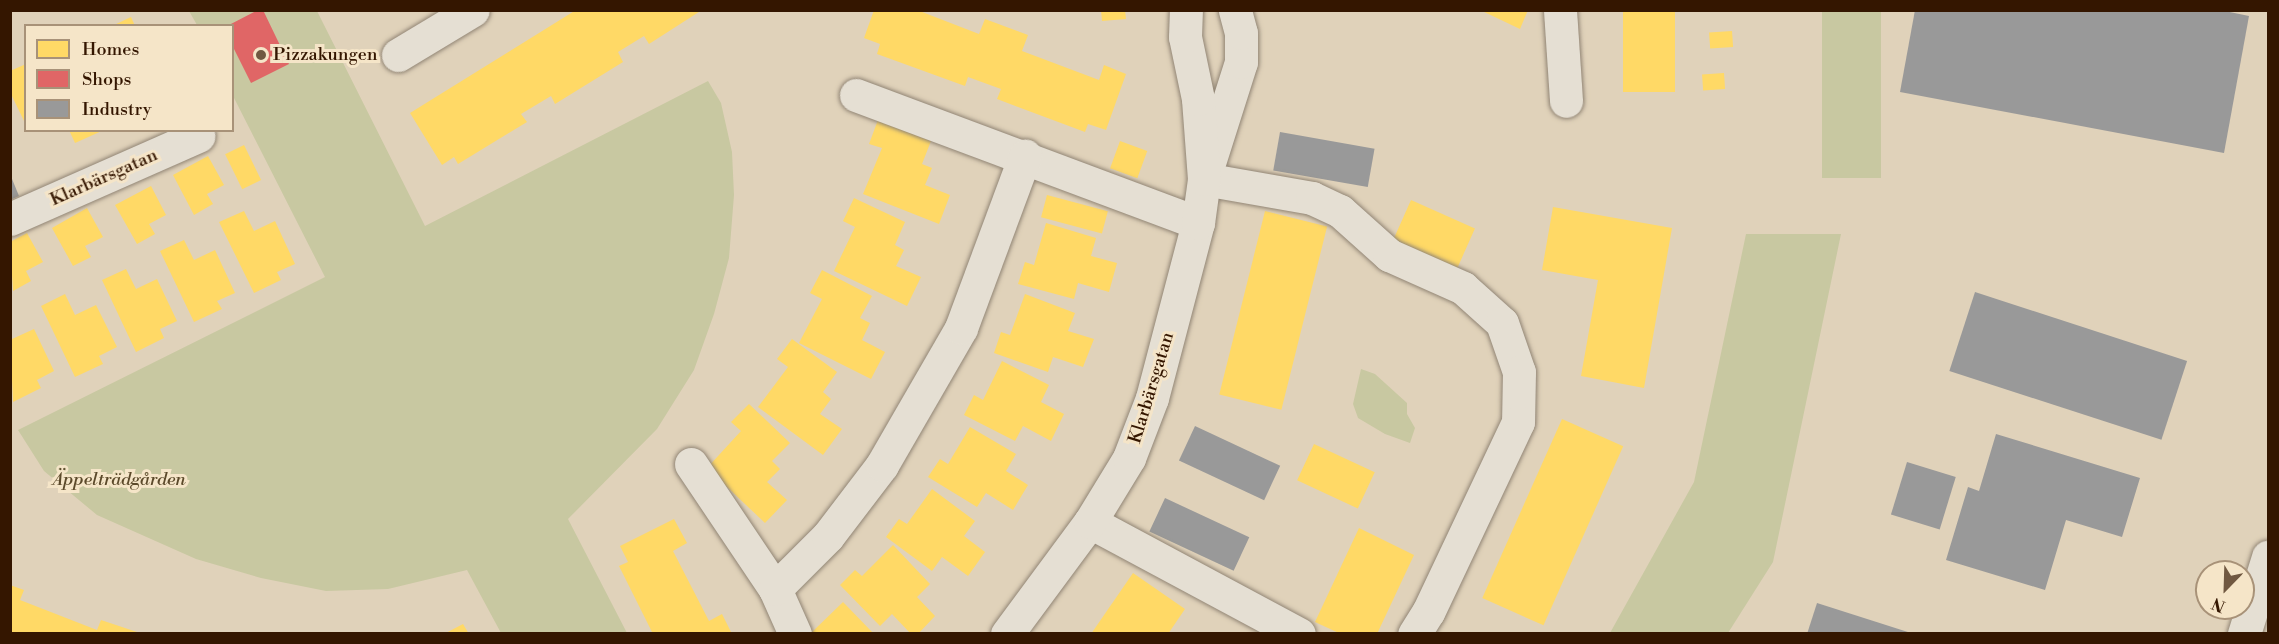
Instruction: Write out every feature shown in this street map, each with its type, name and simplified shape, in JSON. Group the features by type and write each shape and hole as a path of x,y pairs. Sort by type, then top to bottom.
{"street":[{"path":"398,55 474,10"},
{"name":"Klarbärsgatan","path":"1186,10 1185,36 1198,99 1204,179"},
{"name":"Klarbärsgatan","path":"1007,633 1090,522 1129,458 1152,398 1198,223 1204,179 1240,62 1241,33 1235,10"},
{"path":"1560,10 1566,101"},
{"path":"856,96 1025,156 1198,223"},
{"name":"Klarbärsgatan","path":"10,219 198,136"},
{"path":"775,589 828,537 882,465 961,328 1025,156"},
{"path":"1204,179 1312,198 1340,211 1389,255 1463,288 1502,323 1519,372 1518,422 1428,612 1414,633"},
{"path":"691,464 775,589 795,633"},
{"path":"1090,522 1299,633"},
{"path":"2244,633 2268,557"}],"green space":[{"name":"Äppelträdgården","path":"189,11 317,11 425,226 708,81 721,103 732,152 734,195 729,258 714,314 694,370 657,429 568,519 627,633 501,633 467,570 388,589 326,591 261,578 196,559 97,515 44,471 18,430 325,277 234,98 234,24 196,24"},
{"path":"1822,11 1881,11 1881,178 1822,178"},
{"path":"1746,234 1841,234 1773,562 1728,633 1610,633 1694,482"},
{"path":"1361,369 1375,374 1407,403 1407,414 1415,428 1410,443 1385,434 1358,418 1353,404"}],"building: Homes":[{"path":"576,10 702,10 649,44 644,36 618,52 623,62 555,104 551,96 521,114 527,122 458,164 454,157 442,165 410,113"},
{"path":"874,10 917,10 979,34 985,19 1028,35 1022,51 1099,80 1104,65 1126,74 1106,130 1088,124 1085,132 997,99 1001,89 968,77 965,86 877,54 880,44 864,38"},
{"path":"1101,10 1125,10 1126,19 1102,21"},
{"path":"1480,10 1528,10 1520,29"},
{"path":"1623,10 1675,10 1675,92 1623,92"},
{"path":"131,17 134,24 116,24"},
{"path":"1732,31 1733,47 1710,49 1709,33"},
{"path":"24,65 24,121 10,92 10,71"},
{"path":"1724,73 1725,89 1703,90 1702,75"},
{"path":"878,120 931,141 922,164 932,168 925,185 950,195 939,224 863,194 882,148 869,144"},
{"path":"70,132 100,132 75,143"},
{"path":"1120,141 1147,151 1137,178 1110,168"},
{"path":"244,145 261,180 242,189 225,154"},
{"path":"208,156 224,185 207,194 213,204 194,215 173,175"},
{"path":"151,186 166,215 149,224 155,234 137,244 115,205"},
{"path":"1047,195 1108,211 1102,234 1041,217"},
{"path":"854,198 905,222 895,245 904,250 896,266 921,277 907,306 834,271 855,227 843,221"},
{"path":"1411,200 1475,228 1456,270 1392,242"},
{"path":"1553,207 1672,228 1644,388 1581,376 1598,280 1542,270"},
{"path":"87,208 103,237 85,246 91,257 73,266 52,228"},
{"path":"244,211 254,231 275,221 295,264 277,272 281,280 254,293 219,222"},
{"path":"1265,211 1327,226 1281,410 1219,394"},
{"path":"1046,223 1096,238 1091,256 1117,263 1109,292 1078,283 1074,299 1018,284 1025,262 1034,265"},
{"path":"27,233 43,262 26,271 31,281 13,291 10,242"},
{"path":"184,240 194,260 215,250 235,293 217,301 222,309 194,322 160,251"},
{"path":"126,269 136,289 157,279 177,321 160,329 164,338 136,352 102,280"},
{"path":"822,270 872,296 860,318 870,323 862,340 885,352 871,379 799,343 822,299 810,293"},
{"path":"65,294 75,315 96,305 117,347 99,356 103,364 75,377 41,306"},
{"path":"1025,294 1075,313 1068,331 1094,339 1083,367 1053,357 1048,372 994,353 1001,332 1010,335"},
{"path":"34,329 54,371 37,380 41,388 13,402 10,335 12,339"},
{"path":"792,339 837,372 823,392 831,399 820,414 842,429 823,455 758,407 788,367 777,359"},
{"path":"1002,361 1049,385 1041,402 1064,414 1051,441 1023,426 1015,441 964,415 974,395 983,400"},
{"path":"749,404 790,443 772,461 780,469 767,482 787,500 765,523 707,468 741,431 731,422"},
{"path":"1562,419 1623,446 1543,625 1482,598"},
{"path":"970,427 1016,454 1006,471 1028,485 1013,510 986,493 977,507 928,477 940,459 948,464"},
{"path":"1314,444 1375,472 1358,509 1297,480"},
{"path":"932,489 975,521 964,536 985,552 968,576 942,557 932,571 886,537 899,519 907,524"},
{"path":"674,519 687,543 673,551 709,621 722,614 732,634 653,634 619,566 628,562 620,546"},
{"path":"1359,528 1414,555 1377,634 1341,634 1315,622"},
{"path":"893,545 930,584 917,597 935,616 918,634 911,634 892,614 880,626 840,585 855,570 862,576"},
{"path":"1133,573 1185,609 1168,634 1091,634"},
{"path":"10,585 24,590 20,600 97,630 101,620 143,634 10,634"},
{"path":"843,602 874,634 810,634"},
{"path":"463,624 469,634 444,634"}],"building: Shops":[{"name":"Pizzakungen","path":"258,10 263,10 289,64 251,83 234,49 234,24 231,24"}],"building: Industry":[{"path":"1915,10 2220,10 2249,16 2224,153 1900,92"},
{"path":"1280,132 1375,149 1368,187 1273,170"},
{"path":"10,174 19,196 10,200"},
{"path":"1975,292 2187,361 2161,440 1949,371"},
{"path":"1195,426 1280,466 1264,500 1179,460"},
{"path":"1996,434 2140,478 2122,537 2066,520 2045,590 1946,560 1968,487 1979,491"},
{"path":"1907,462 1956,477 1940,530 1891,515"},
{"path":"1165,498 1249,537 1234,571 1149,532"},
{"path":"1817,603 1911,633 1807,634"}],"place":[{"name":"Pizzakungen","path":"261,55"}]}
